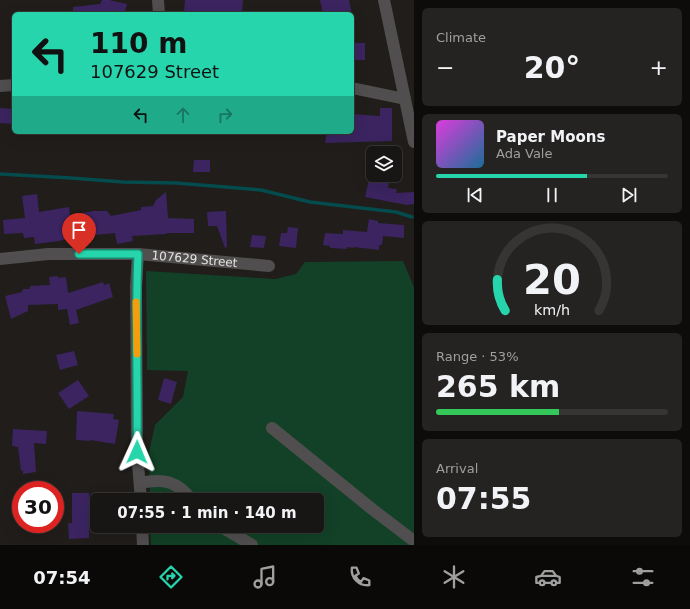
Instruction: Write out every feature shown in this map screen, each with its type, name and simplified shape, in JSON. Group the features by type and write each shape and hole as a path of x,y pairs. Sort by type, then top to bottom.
{"street":[{"path":"158,0 159,12"},
{"path":"384,0 414,142"},
{"path":"0,86 12,85"},
{"path":"354,88 405,99"},
{"name":"107629 Street","path":"0,259 48,254 138,254 269,266"},
{"path":"138,254 136,286 138,413 137,452 141,493"},
{"path":"272,428 372,510 414,541"},
{"path":"140,482 155,480 167,481 184,490 186,493"},
{"path":"142,533 143,545"},
{"path":"232,533 252,545"}],"green space":[{"path":"403,261 414,287 414,545 151,545 150,533 324,533 324,493 150,493 149,452 155,425 183,397 188,371 147,370 146,271 275,279 296,274 305,262"}],"building":[{"path":"102,0 109,0 127,4 125,12 73,12 73,7 100,4"},
{"path":"185,0 243,0 242,12 184,12"},
{"path":"320,0 349,0 352,12 323,12"},
{"path":"354,43 365,43 365,60 354,60"},
{"path":"0,108 12,109 12,124 0,123"},
{"path":"380,108 392,108 392,141 325,143 327,134 354,134 354,114 380,116"},
{"path":"194,160 210,160 210,172 193,172"},
{"path":"368,182 389,182 388,188 397,189 396,193 414,192 414,204 407,205 365,197"},
{"path":"166,192 168,218 194,219 194,233 167,233 132,236 133,241 117,244 115,233 76,237 35,244 34,237 24,238 23,233 4,234 3,220 25,218 22,196 37,194 39,212 69,207 70,215 94,211 107,211 111,216 141,210 141,207 153,206 156,200"},
{"path":"226,211 227,247 225,248 217,226 208,226 207,212"},
{"path":"369,219 378,221 378,223 404,225 404,238 383,236 382,245 379,245 379,250 354,247 347,247 347,249 330,248 330,246 323,245 325,233 343,234 343,230 367,232"},
{"path":"288,227 298,228 296,248 279,246 281,233 287,233"},
{"path":"252,235 266,236 264,248 250,247"},
{"path":"58,276 58,278 66,277 68,293 103,282 104,285 109,283 113,297 76,310 79,323 70,325 67,309 58,310 58,304 28,305 28,311 11,319 5,296 22,292 23,289 30,289 30,286 50,285 49,277"},
{"path":"74,351 78,365 60,370 56,355"},
{"path":"164,378 177,382 171,404 158,400"},
{"path":"78,380 89,396 69,409 58,393"},
{"path":"77,411 114,414 113,419 119,420 115,444 90,440 76,440"},
{"path":"13,429 47,431 46,444 34,443 36,472 23,474 23,470 21,471 18,447 12,446"},
{"path":"72,493 89,493 89,538 69,539 68,523 72,523"}],"waterway":[{"path":"0,174 123,182 176,183 261,190 310,202 396,212 412,217"}],"slow traffic":[{"path":"136,302 137,354"}],"route":[{"path":"79,254 138,254 136,286 138,413 137,452"}]}
